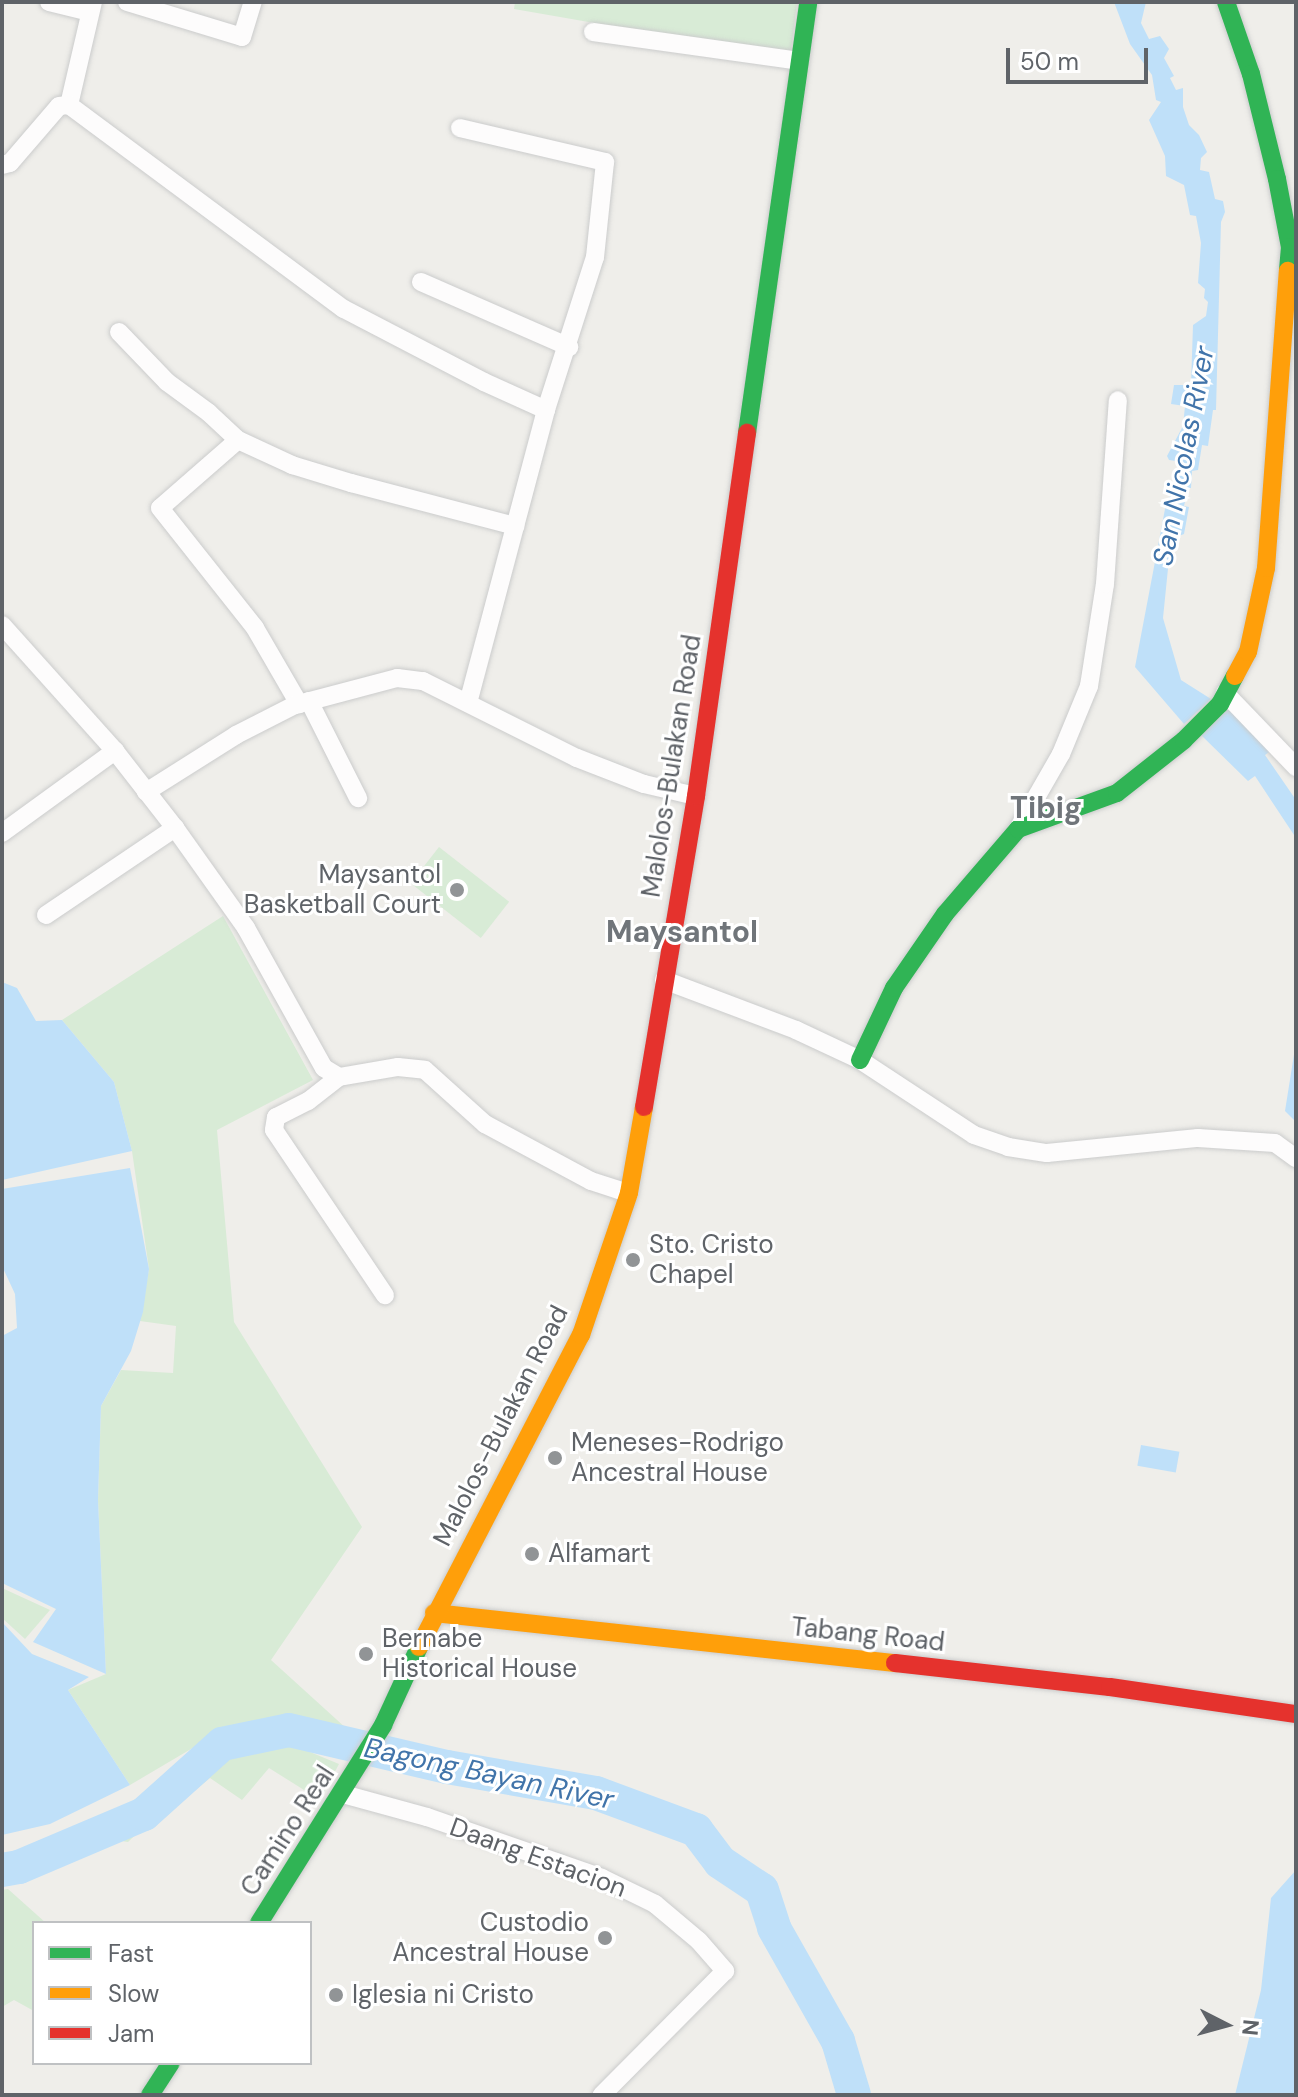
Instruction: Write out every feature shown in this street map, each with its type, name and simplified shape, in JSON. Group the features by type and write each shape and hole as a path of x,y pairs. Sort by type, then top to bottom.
{"main road":[{"name":"Malolos-Bulakan Road","path":"383,1725 434,1613 581,1335 629,1193 696,796 808,2"},
{"path":"860,1060 894,988 911,963 945,914 1018,829 1117,793 1184,740 1223,698 1248,652 1266,568 1293,246 1251,74 1226,2"},
{"name":"Tabang Road","path":"434,1613 1110,1687 1296,1714"},
{"name":"Camino Real","path":"260,1921 343,1794 383,1725"},
{"path":"150,2095 170,2065"}],"street":[{"path":"49,2 92,7 69,105"},
{"path":"127,2 242,37 253,2"},
{"path":"593,32 799,61"},
{"path":"2,165 10,163 59,106 69,105 344,309 484,382 546,410"},
{"path":"460,128 605,162 595,257 569,347 546,410 468,703"},
{"path":"421,282 569,347"},
{"path":"119,332 167,382 209,413 238,440 292,465 515,526"},
{"path":"1018,829 1061,754 1089,686 1105,584 1118,400"},
{"path":"238,440 160,508 255,628 304,702 358,798"},
{"path":"2,625 115,751 175,828 246,928 315,1056 324,1068 339,1077"},
{"path":"146,792 236,735 304,702 397,678 423,681 577,758 644,784 696,796"},
{"path":"1223,698 1296,767"},
{"path":"2,833 115,751"},
{"path":"46,915 175,828"},
{"path":"664,980 796,1030 860,1060 974,1135 1008,1147 1047,1153 1198,1138 1275,1143 1296,1158"},
{"path":"385,1295 274,1130 276,1117 308,1101 339,1077 398,1067 425,1070 485,1124 591,1181 629,1193"},
{"name":"Daang Estacion","path":"343,1794 427,1817 602,1878 655,1904 699,1941 725,1971 602,2095"}],"green space":[{"path":"515,2 797,2 790,57 514,9"},
{"name":"Maysantol Basketball Court","path":"439,847 509,902 481,938 411,883"},
{"path":"223,916 313,1080 217,1130 234,1322 362,1527 271,1660 347,1729 279,1725 213,1736 130,1785 68,1690 106,1674 98,1500 101,1406 121,1370 173,1373 176,1326 140,1321 149,1269 132,1151 114,1082 62,1020"},
{"path":"2,1588 50,1610 25,1639 2,1618"},
{"path":"281,1740 339,1764 320,1800 269,1768 242,1800 210,1778 188,1796 171,1800 128,1842 108,1839 138,1821 226,1749"},
{"path":"8,1889 44,1921 32,1921 32,2010 14,2000 2,2007 2,1890"}],"water":[{"name":"San Nicolas River","path":"1114,2 1146,2 1141,23 1149,39 1160,36 1169,49 1164,58 1174,76 1170,78 1176,90 1183,88 1183,107 1189,125 1199,135 1207,152 1201,158 1200,170 1209,172 1215,199 1223,201 1225,212 1221,222 1216,410 1213,410 1208,446 1202,445 1198,470 1192,471 1191,488 1188,488 1184,506 1189,507 1184,534 1171,539 1163,618 1181,680 1211,699 1184,724 1135,667 1167,499 1173,494 1171,487 1179,469 1176,461 1169,460 1167,456 1183,426 1185,406 1171,404 1174,385 1191,385 1193,325 1206,316 1208,302 1204,298 1205,289 1198,283 1201,243 1196,216 1190,215 1184,185 1166,176 1165,156 1149,120 1161,102 1156,100 1152,75 1130,44"},
{"path":"1232,705 1272,750 1265,755 1296,800 1296,838 1255,776 1248,781 1201,735"},
{"path":"2,982 17,988 36,1021 62,1020 114,1082 132,1151 2,1180"},
{"path":"1296,1042 1296,1122 1285,1111"},
{"path":"130,1168 149,1269 143,1312 131,1351 101,1406 98,1500 106,1674 33,1642 56,1609 2,1583 2,1336 17,1328 15,1294 2,1266 2,1189"},
{"path":"1141,1445 1179,1452 1176,1472 1137,1466"},
{"path":"2,1622 32,1654 89,1677 68,1690 130,1785 50,1824 2,1835"},
{"path":"1296,1870 1296,2095 1235,2095 1261,1990 1271,1898"}],"waterway":[{"name":"Bagong Bayan River","path":"2,1870 19,1867 144,1814 222,1744 289,1730 447,1767 596,1793 696,1830 720,1862 762,1890 774,1928 838,2041 854,2095"}],"traffic: fast":[{"path":"747,433 808,2"},
{"path":"1226,2 1251,74 1277,179 1290,247 1288,271"},
{"path":"860,1060 894,988 945,914 1018,829 1117,793 1184,740 1220,704 1235,676"},
{"path":"260,1921 383,1725 419,1647"},
{"path":"150,2095 170,2065"}],"traffic: slow":[{"path":"1235,676 1248,652 1266,568 1288,271"},
{"path":"419,1647 581,1335 629,1193 644,1107"},
{"path":"434,1613 895,1663"}],"traffic: jam":[{"path":"644,1107 696,796 747,433"},
{"path":"895,1663 1110,1687 1296,1714"}],"place":[{"name":"Maysantol Basketball Court","path":"457,890"},
{"name":"Sto. Cristo Chapel","path":"633,1260"},
{"name":"Meneses-Rodrigo Ancestral House","path":"555,1458"},
{"name":"Alfamart","path":"532,1554"},
{"name":"Bernabe Historical House","path":"366,1654"},
{"name":"Custodio Ancestral House","path":"605,1938"},
{"name":"Iglesia ni Cristo","path":"336,1995"}],"district":[{"name":"Tibig","path":"1046,808"},
{"name":"Maysantol","path":"682,932"}]}
